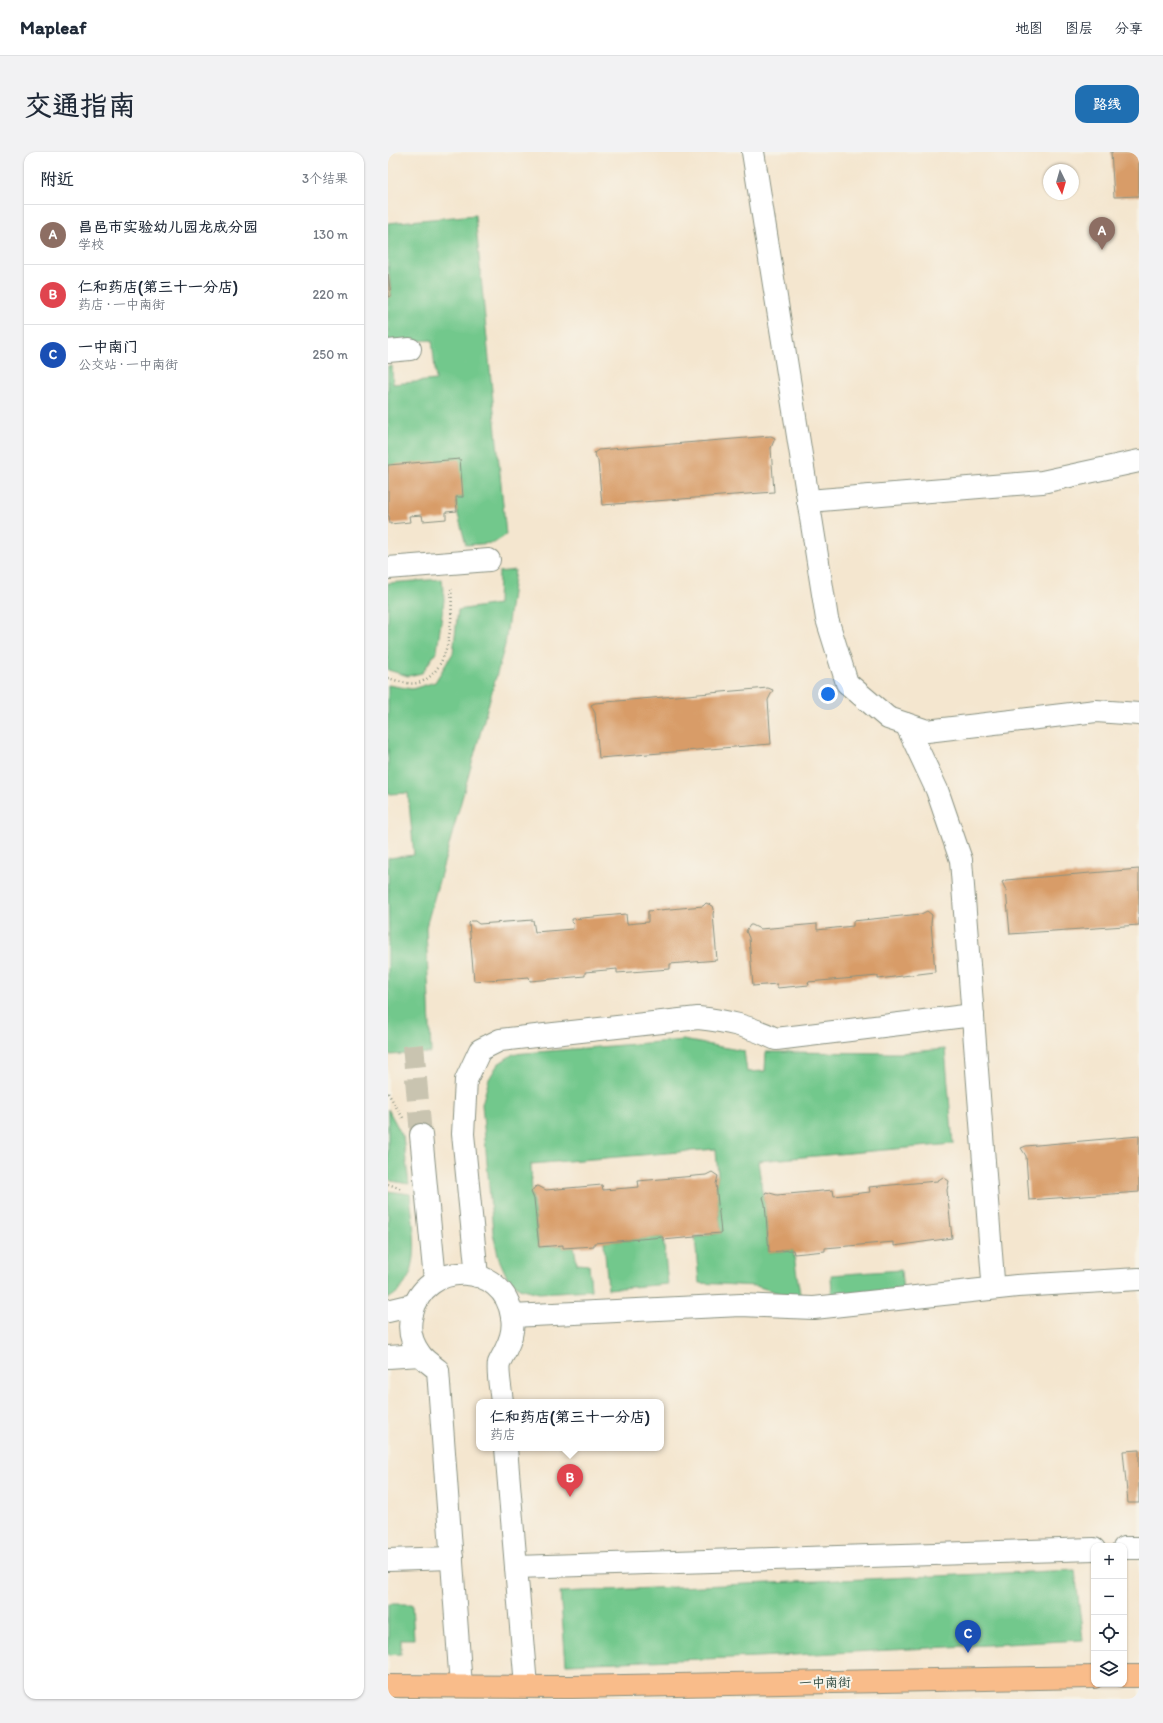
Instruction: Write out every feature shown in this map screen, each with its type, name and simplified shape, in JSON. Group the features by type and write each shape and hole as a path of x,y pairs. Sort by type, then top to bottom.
{"main road":[{"path":"1127,1676 1139,1676"},
{"name":"一中南街","path":"388,1686 526,1686 571,1693 1091,1677"}],"lane":[{"path":"753,152 827,619 848,682 888,718 927,731 1096,711 1139,714"},
{"path":"388,351 410,350"},
{"path":"808,501 1042,482 1139,462"},
{"path":"388,568 489,560"},
{"path":"906,724 937,790 961,860 993,1280"},
{"path":"477,1276 463,1134 466,1080 480,1050 500,1040 698,1018 729,1022 756,1029 776,1039 973,1015"},
{"path":"421,1135 435,1280"},
{"path":"462,1686 438,1370 420,1355 412,1340 410,1322 413,1305 422,1290 435,1280 451,1274 467,1273 483,1278 497,1287 507,1300 512,1316 512,1332 507,1348 499,1364 502,1399"},
{"path":"512,1316 740,1305 814,1308 1017,1286 1139,1279"},
{"path":"388,1311 413,1305"},
{"path":"388,1357 420,1355"},
{"path":"506,1451 526,1686"},
{"path":"1127,1548 1139,1548"},
{"path":"516,1567 1091,1549"},
{"path":"388,1560 452,1558"}],"path":[{"path":"388,678 404,683 421,682 433,673 444,656 452,628 452,602 448,563"}],"green space":[{"path":"475,215 506,535 494,543 466,545 457,511 456,497 463,497 388,465 388,366 392,366 393,384 436,380 432,340 388,343 388,297 391,296 388,263 388,223"},
{"path":"515,570 505,645 426,927 431,1053 388,1055 388,858 414,855 408,793 388,794 388,685 412,689 435,682 453,653 458,610 498,604 499,572"},
{"path":"442,579 444,600 437,651 422,673 408,676 388,670 388,583"},
{"path":"683,1040 744,1051 747,1072 765,1071 766,1052 900,1053 945,1049 953,1144 758,1161 765,1204 769,1252 793,1250 801,1300 756,1286 699,1283 695,1237 721,1233 716,1184 718,1176 716,1149 531,1164 532,1195 539,1247 563,1245 563,1248 574,1247 577,1264 589,1265 591,1290 539,1293 519,1288 507,1277 499,1259 493,1233 482,1104 489,1079 498,1064 513,1054"},
{"path":"388,1109 403,1137 409,1184 391,1181 388,1178"},
{"path":"388,1191 410,1194 414,1252 408,1279 400,1290 388,1299"},
{"path":"663,1237 668,1284 608,1289 604,1242"},
{"path":"901,1270 903,1292 832,1297 831,1275"},
{"path":"1075,1570 1083,1640 757,1657 566,1664 560,1592"},
{"path":"388,1604 412,1604 414,1639 401,1639 401,1654 388,1655"}],"building":[{"path":"1111,152 1139,152 1139,196 1114,197"},
{"path":"388,274 391,296 388,297"},
{"path":"771,436 775,438 771,448 774,492 602,505 598,461 594,453 598,450"},
{"path":"460,459 463,497 456,497 457,511 446,512 446,519 423,521 422,515 409,516 410,522 390,524 388,516 388,465"},
{"path":"768,688 773,690 768,700 771,744 599,758 595,713 591,705 595,703"},
{"path":"1139,869 1139,925 1010,934 1006,890 1002,882 1006,880"},
{"path":"706,903 713,906 714,909 713,914 717,960 670,964 670,969 617,973 617,969 585,972 585,976 530,981 529,977 474,981 469,923 471,921 475,921 479,924 533,920 535,932 573,929 572,919 626,914 627,924 648,922 648,911 703,906"},
{"path":"927,911 932,915 931,923 935,972 878,979 878,976 808,982 809,985 777,988 777,984 753,986 749,938 746,931 750,925 760,929 817,924 817,930 853,926 853,921 921,914"},
{"path":"1139,1136 1139,1192 1029,1200 1026,1156 1021,1148 1026,1146"},
{"path":"712,1172 718,1176 716,1184 721,1233 663,1240 663,1237 594,1243 594,1246 563,1248 563,1245 539,1247 534,1199 531,1192 535,1187 538,1186 546,1190 602,1185 603,1190 639,1187 638,1181 706,1175"},
{"path":"943,1177 949,1181 947,1190 952,1238 894,1246 894,1242 825,1248 825,1251 794,1254 793,1250 769,1252 765,1204 763,1197 766,1192 777,1195 833,1190 834,1196 870,1192 869,1187 937,1181"},
{"path":"1139,1450 1139,1503 1128,1503 1123,1451"}],"tunnel":[{"path":"413,1045 421,1135"}],"place":[{"name":"昌邑市实验幼儿园龙成分园","path":"1102,250"},
{"name":"仁和药店(第三十一分店)","path":"570,1497"},
{"name":"一中南门","path":"968,1653"}]}
